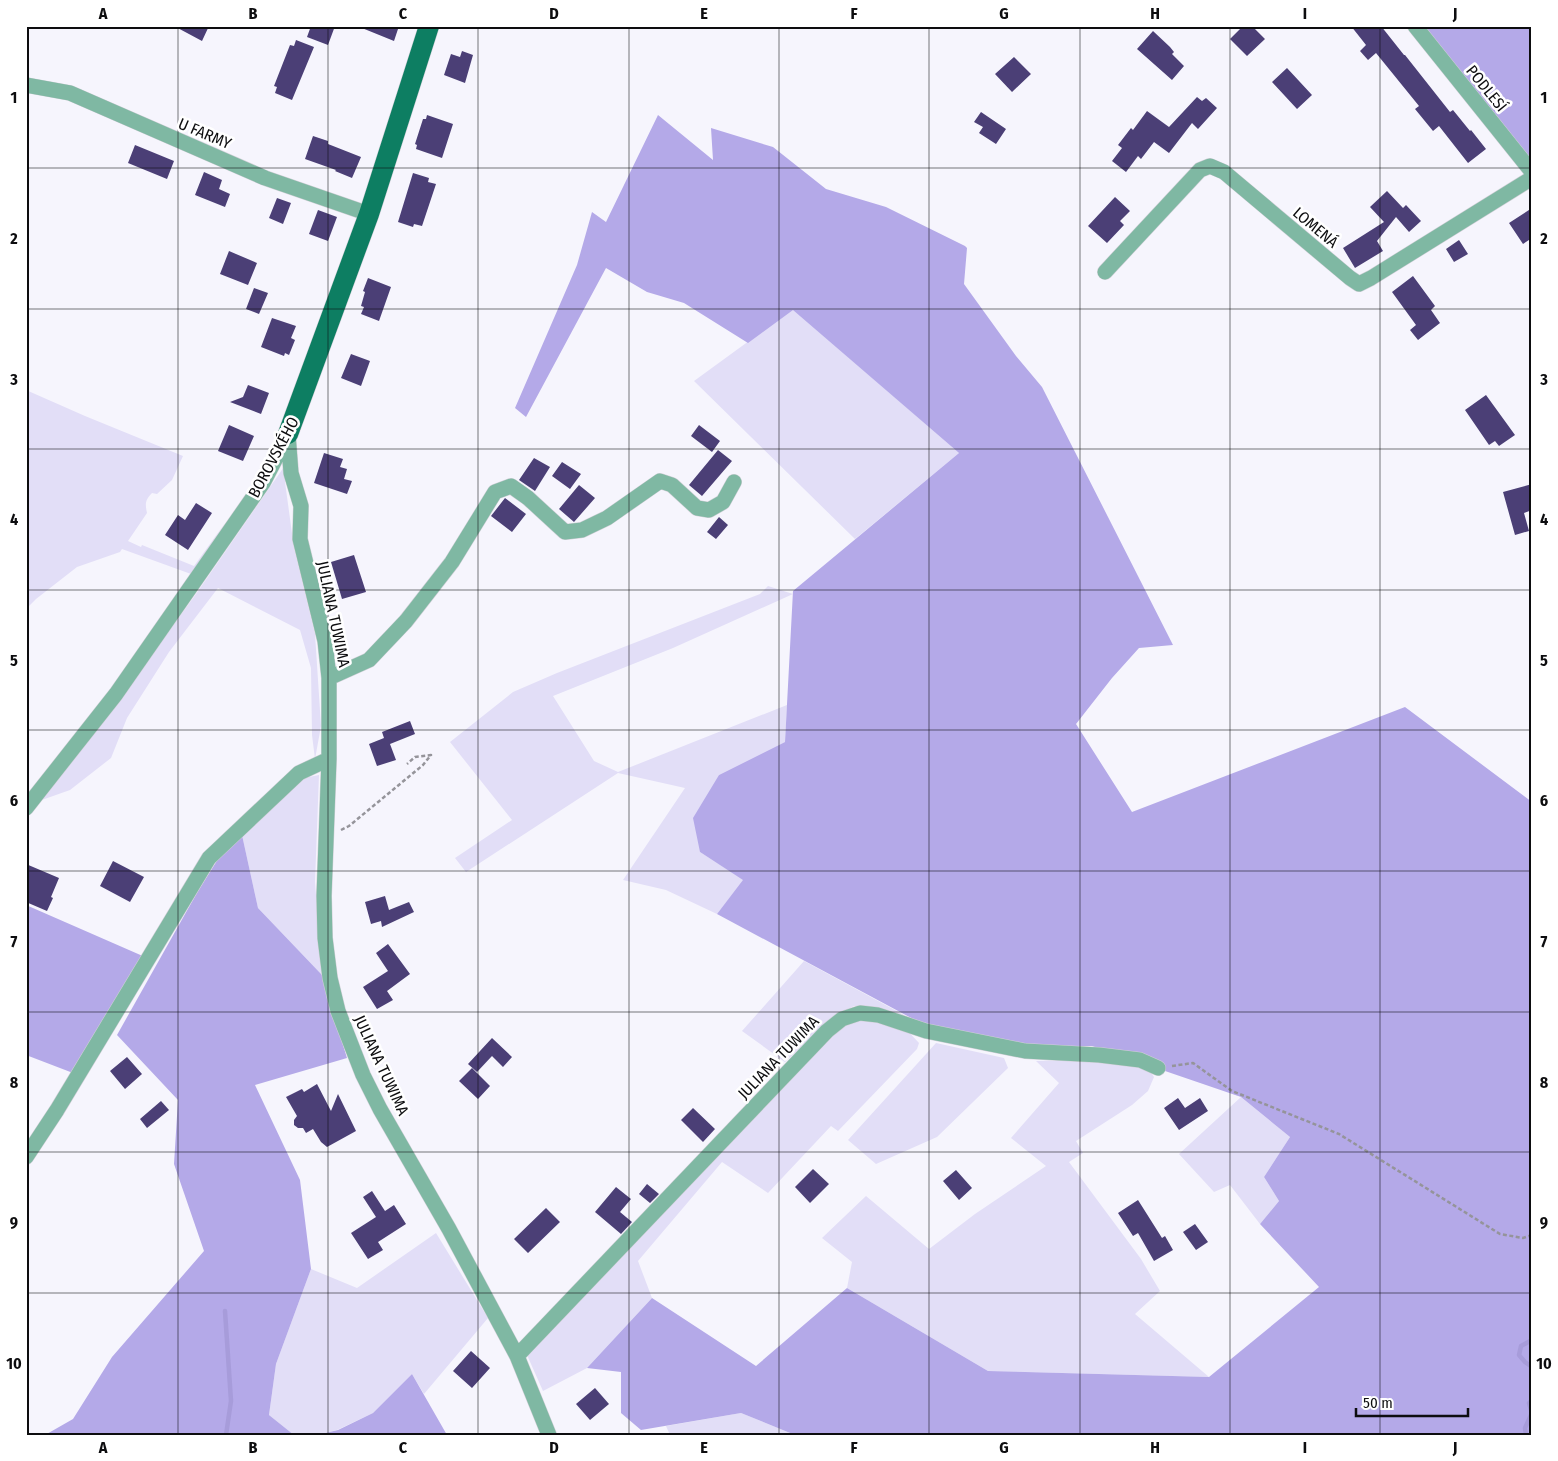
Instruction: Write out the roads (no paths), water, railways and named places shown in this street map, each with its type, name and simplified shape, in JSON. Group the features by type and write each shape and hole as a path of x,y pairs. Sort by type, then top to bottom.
{"main road":[{"name":"BOROVSKÉHO","path":"288,434 369,214 429,26"}],"street":[{"name":"PODLESÍ","path":"1415,26 1532,172"},
{"name":"U FARMY","path":"26,85 70,93 265,178 369,214"},
{"name":"LOMENÁ","path":"1105,272 1200,170 1210,166 1224,172 1359,284 1532,178"},
{"name":"BOROVSKÉHO","path":"26,808 116,694 263,483 288,434"},
{"name":"JULIANA TUWIMA","path":"288,434 292,473 301,506 300,540 325,641 329,678 329,759 324,896 325,938 330,978 338,1011 363,1075 380,1109 449,1229 517,1356 548,1435"},
{"path":"270,470 292,473"},
{"path":"329,678 369,660 406,621 452,562 495,492 511,486 528,498 565,532 582,530 607,518 660,482 672,485 697,508 709,510 723,502 734,482"},
{"path":"26,1157 58,1110 209,858 299,773 329,759"},
{"name":"JULIANA TUWIMA","path":"517,1356 827,1031 842,1019 860,1013 878,1015 926,1031 1025,1051 1099,1055 1140,1060 1158,1068"}],"waterway":[{"path":"225,1311 231,1401 226,1435"},
{"path":"1532,1340 1521,1346 1519,1355 1532,1367"},
{"path":"1532,1400 1529,1403 1532,1413"},
{"path":"1526,1435 1525,1428 1532,1413"}]}
